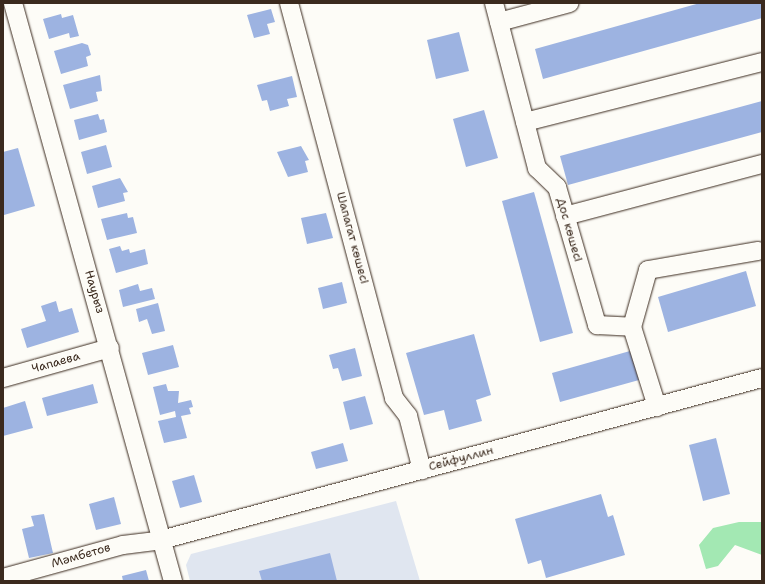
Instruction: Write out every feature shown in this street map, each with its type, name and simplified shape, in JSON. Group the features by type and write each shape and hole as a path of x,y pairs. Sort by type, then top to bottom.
{"street":[{"name":"Наурыз","path":"13,3 110,348 173,581"},
{"name":"Шапагат көшесі","path":"289,3 394,398 408,416 422,470"},
{"name":"Дос көшесі","path":"494,3 537,168 557,187 597,325 632,327"},
{"path":"499,22 570,3"},
{"path":"525,122 762,62"},
{"path":"565,216 762,164"},
{"path":"657,407 632,327 648,270 758,252"},
{"name":"Чапаева","path":"3,378 110,348"},
{"name":"Сейфуллин","path":"161,540 762,378"},
{"name":"Мәмбетов","path":"3,578 123,545 161,540"}],"shaded area":[{"path":"396,501 420,581 190,581 186,565 191,554"}],"green space":[{"path":"739,522 762,522 762,555 735,545 718,566 706,569 699,545 713,528"}],"building":[{"path":"700,3 762,3 762,18 543,79 535,49"},
{"path":"271,9 275,22 267,24 270,34 254,38 247,15"},
{"path":"61,14 62,18 73,15 79,36 70,38 69,33 49,39 43,19"},
{"path":"459,32 469,71 436,79 427,40"},
{"path":"82,43 88,45 91,55 86,57 88,66 61,74 54,51"},
{"path":"100,75 102,91 96,92 98,101 70,109 63,85"},
{"path":"292,76 297,97 287,99 289,106 270,111 267,100 262,101 257,85"},
{"path":"762,101 762,132 568,185 560,156"},
{"path":"484,110 498,158 466,167 453,119"},
{"path":"98,114 100,120 104,119 107,132 79,140 74,120"},
{"path":"106,145 112,167 87,174 81,152"},
{"path":"301,146 309,160 305,161 308,172 288,177 277,152"},
{"path":"18,148 35,206 4,215 3,152"},
{"path":"120,178 128,192 123,193 125,201 98,208 92,186"},
{"path":"534,192 573,333 540,342 502,201"},
{"path":"127,213 128,218 133,217 137,233 107,240 101,219"},
{"path":"326,213 333,238 307,244 301,218"},
{"path":"120,246 122,251 129,249 130,253 145,249 148,264 116,273 109,249"},
{"path":"746,271 756,306 668,332 658,297"},
{"path":"342,282 347,303 323,309 318,288"},
{"path":"138,284 140,291 152,288 155,299 123,307 119,290"},
{"path":"56,301 59,312 72,308 79,332 27,348 21,329 46,321 41,306"},
{"path":"158,303 165,331 152,334 147,319 139,322 136,309"},
{"path":"474,334 491,395 476,400 482,421 449,430 444,410 424,415 406,353"},
{"path":"173,345 179,367 148,375 142,353"},
{"path":"355,348 362,376 342,381 338,368 333,369 329,355"},
{"path":"630,351 639,380 560,402 552,373"},
{"path":"93,384 98,403 47,416 42,398"},
{"path":"166,384 168,391 179,391 178,403 191,400 193,407 189,408 191,414 181,416 187,438 164,443 158,421 176,417 175,411 160,415 153,387"},
{"path":"365,396 373,424 350,430 343,402"},
{"path":"25,401 33,428 3,436 3,408"},
{"path":"716,438 730,494 703,501 689,445"},
{"path":"343,443 348,461 316,469 311,452"},
{"path":"194,475 202,502 180,508 172,481"},
{"path":"601,494 608,517 613,515 625,555 546,578 541,560 528,564 515,519"},
{"path":"114,497 121,524 96,530 89,504"},
{"path":"44,514 53,553 29,558 22,529 34,526 31,516"},
{"path":"330,553 337,581 262,581 259,571"},
{"path":"146,570 149,581 123,581 122,576"}]}
